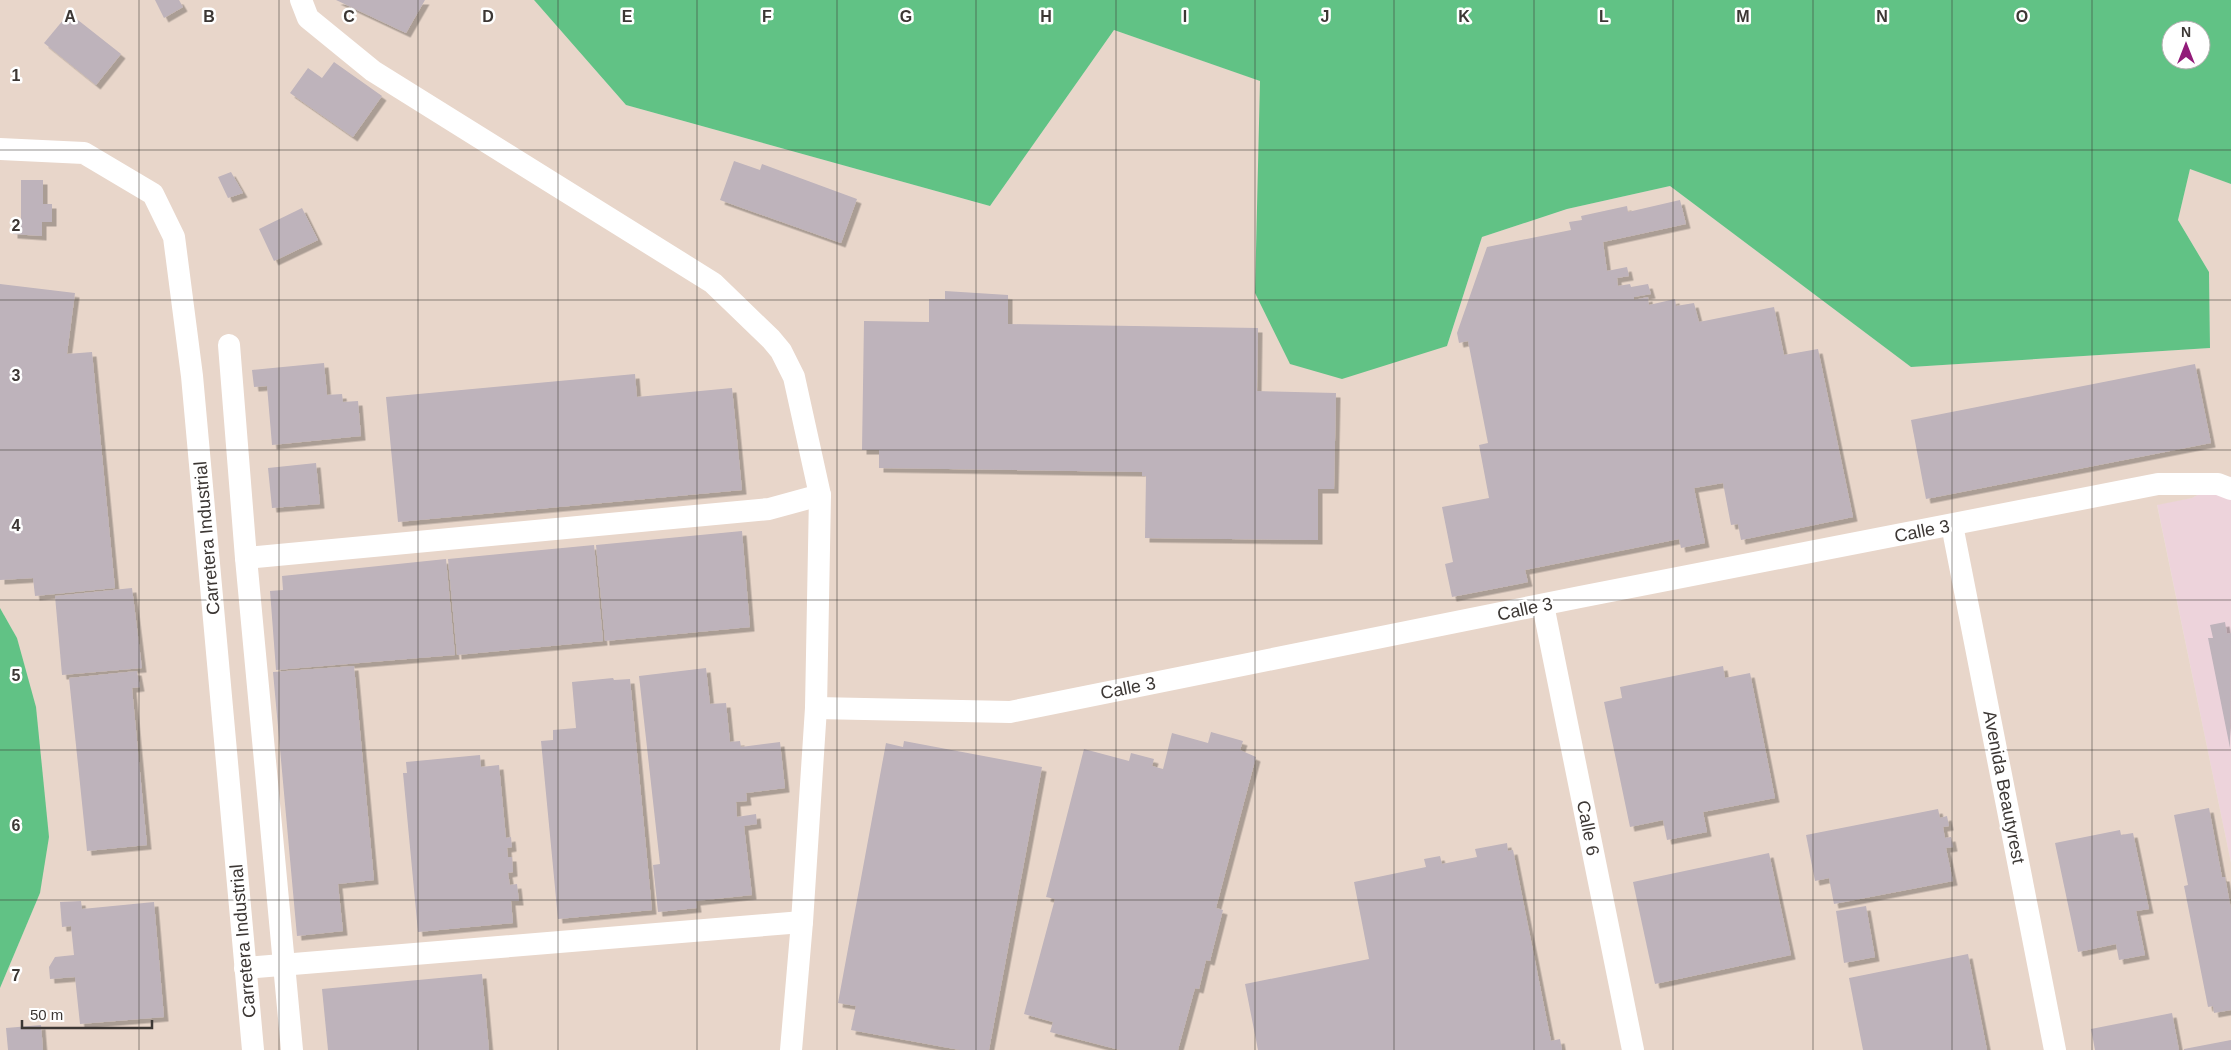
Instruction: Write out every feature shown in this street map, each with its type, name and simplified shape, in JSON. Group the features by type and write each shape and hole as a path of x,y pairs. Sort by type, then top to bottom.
{"street":[{"path":"301,0 308,18 373,71 713,283 771,338 794,377 820,495 816,708 802,922 791,1050"},
{"name":"Carretera Industrial","path":"0,149 84,153 153,194 174,237 192,376 253,1050"},
{"path":"229,345 246,558 292,1050"},
{"name":"Calle 3","path":"816,708 1010,712 2158,484 2218,484 2231,489"},
{"path":"246,558 769,509 820,495"},
{"name":"Avenida Beautyrest","path":"1952,525 2055,1050"},
{"name":"Calle 6","path":"1543,605 1633,1050"},
{"path":"245,968 802,922"}],"shaded area":[{"path":"0,0 534,0 626,105 990,206 1114,30 1261,81 1255,293 1447,346 1482,237 1567,209 1670,186 1911,367 2210,348 2209,272 2178,220 2190,168 2231,184 2231,476 2192,498 2157,505 2231,863 2231,1050 0,1050 0,988 40,893 17,638 0,608"},
{"path":"2231,476 2231,863 2157,504 2192,498"}],"green space":[{"path":"534,0 2231,0 2231,184 2190,169 2178,220 2209,272 2210,348 1911,367 1670,186 1567,209 1482,237 1447,346 1342,379 1290,364 1255,293 1260,81 1114,30 990,206 626,105"},
{"path":"0,608 17,638 36,707 49,837 40,893 0,988"}],"building":[{"path":"155,0 179,0 183,7 164,18"},
{"path":"336,0 425,0 406,33"},
{"path":"69,13 121,54 96,85 44,43"},
{"path":"334,62 382,96 353,137 290,93 308,68 322,78"},
{"path":"734,161 760,170 762,164 857,199 841,243 720,200"},
{"path":"231,172 243,193 228,198 218,177"},
{"path":"21,180 43,180 43,204 52,204 52,222 42,222 42,236 13,234 13,223 21,223"},
{"path":"1680,200 1686,224 1603,242 1607,271 1627,267 1629,276 1617,278 1618,286 1630,284 1631,287 1648,284 1651,294 1634,297 1634,300 1648,297 1649,305 1675,299 1676,306 1694,303 1699,322 1774,307 1784,355 1818,349 1853,517 1741,540 1738,524 1731,525 1723,483 1694,488 1705,543 1681,548 1679,539 1525,570 1528,582 1452,597 1445,564 1453,562 1442,507 1489,498 1479,445 1488,443 1468,341 1459,343 1457,333 1487,247 1571,230 1569,222 1582,220 1581,216 1627,206 1628,212"},
{"path":"302,208 318,240 274,261 259,229"},
{"path":"0,284 75,293 67,354 92,352 115,588 35,596 33,578 0,580"},
{"path":"945,291 1008,295 1008,324 1258,328 1257,391 1336,393 1334,489 1318,489 1318,540 1145,538 1146,476 1142,476 1142,472 879,468 879,450 862,450 864,321 929,322 929,299 945,299"},
{"path":"324,363 327,395 342,394 343,402 358,401 361,436 272,445 267,386 254,387 252,370"},
{"path":"2195,364 2211,443 1926,499 1911,420"},
{"path":"635,374 637,397 732,388 742,490 398,522 386,397"},
{"path":"316,463 320,504 272,508 268,468"},
{"path":"742,531 750,627 605,641 596,545"},
{"path":"594,545 603,641 457,655 448,559"},
{"path":"446,559 455,655 276,670 270,591 283,590 282,576"},
{"path":"132,588 142,668 62,675 55,596"},
{"path":"2225,622 2227,634 2231,633 2230,748 2208,638 2213,638 2210,625"},
{"path":"354,666 374,880 338,884 343,931 297,936 273,672"},
{"path":"1723,666 1725,678 1750,673 1775,798 1703,812 1707,832 1667,840 1663,820 1630,827 1604,702 1622,698 1620,687"},
{"path":"706,668 710,704 726,703 730,742 740,741 741,747 780,742 785,788 746,793 747,801 736,802 737,817 756,814 757,824 744,826 752,895 696,901 697,908 658,912 653,865 660,864 639,676"},
{"path":"137,671 140,687 132,688 147,845 87,851 69,678"},
{"path":"613,678 614,680 630,679 652,910 558,919 541,741 553,740 553,730 576,728 572,682"},
{"path":"1211,732 1243,741 1240,750 1256,757 1216,908 1223,910 1210,961 1206,960 1199,989 1195,988 1178,1050 1120,1050 1050,1032 1053,1022 1024,1014 1055,899 1046,897 1084,749 1129,761 1131,753 1154,759 1152,766 1163,769 1172,733 1208,743"},
{"path":"904,741 1042,767 989,1050 960,1050 851,1030 856,1006 838,1003 886,743 903,747"},
{"path":"480,755 481,767 499,765 506,838 511,837 512,847 507,848 508,857 512,857 513,872 508,873 510,885 517,884 519,901 511,901 513,923 418,932 403,773 407,773 406,762"},
{"path":"2209,808 2222,877 2225,877 2231,909 2231,1010 2214,1013 2213,1006 2208,1007 2184,886 2188,885 2174,815"},
{"path":"1938,809 1940,818 1947,816 1949,826 1943,827 1945,838 1951,837 1953,847 1946,848 1953,881 1834,904 1829,878 1815,881 1806,835"},
{"path":"2120,830 2121,835 2133,833 2149,909 2136,911 2145,955 2119,960 2116,944 2078,952 2055,843"},
{"path":"1507,843 1508,851 1513,850 1551,1041 1560,1039 1562,1050 1258,1050 1245,984 1369,959 1354,882 1426,867 1424,859 1440,856 1442,864 1477,857 1475,849"},
{"path":"1769,853 1791,955 1655,984 1633,882"},
{"path":"81,901 82,909 154,902 164,1017 80,1024 75,977 50,979 49,967 55,957 74,955 71,926 62,927 60,902"},
{"path":"1866,906 1875,957 1844,963 1836,911"},
{"path":"1968,954 1987,1050 1863,1050 1849,978"},
{"path":"482,974 489,1050 328,1050 322,989"},
{"path":"2172,1013 2179,1050 2095,1050 2091,1029"},
{"path":"41,1025 43,1050 8,1050 6,1028"},
{"path":"2231,1040 2231,1050 2184,1050 2184,1049"}]}
